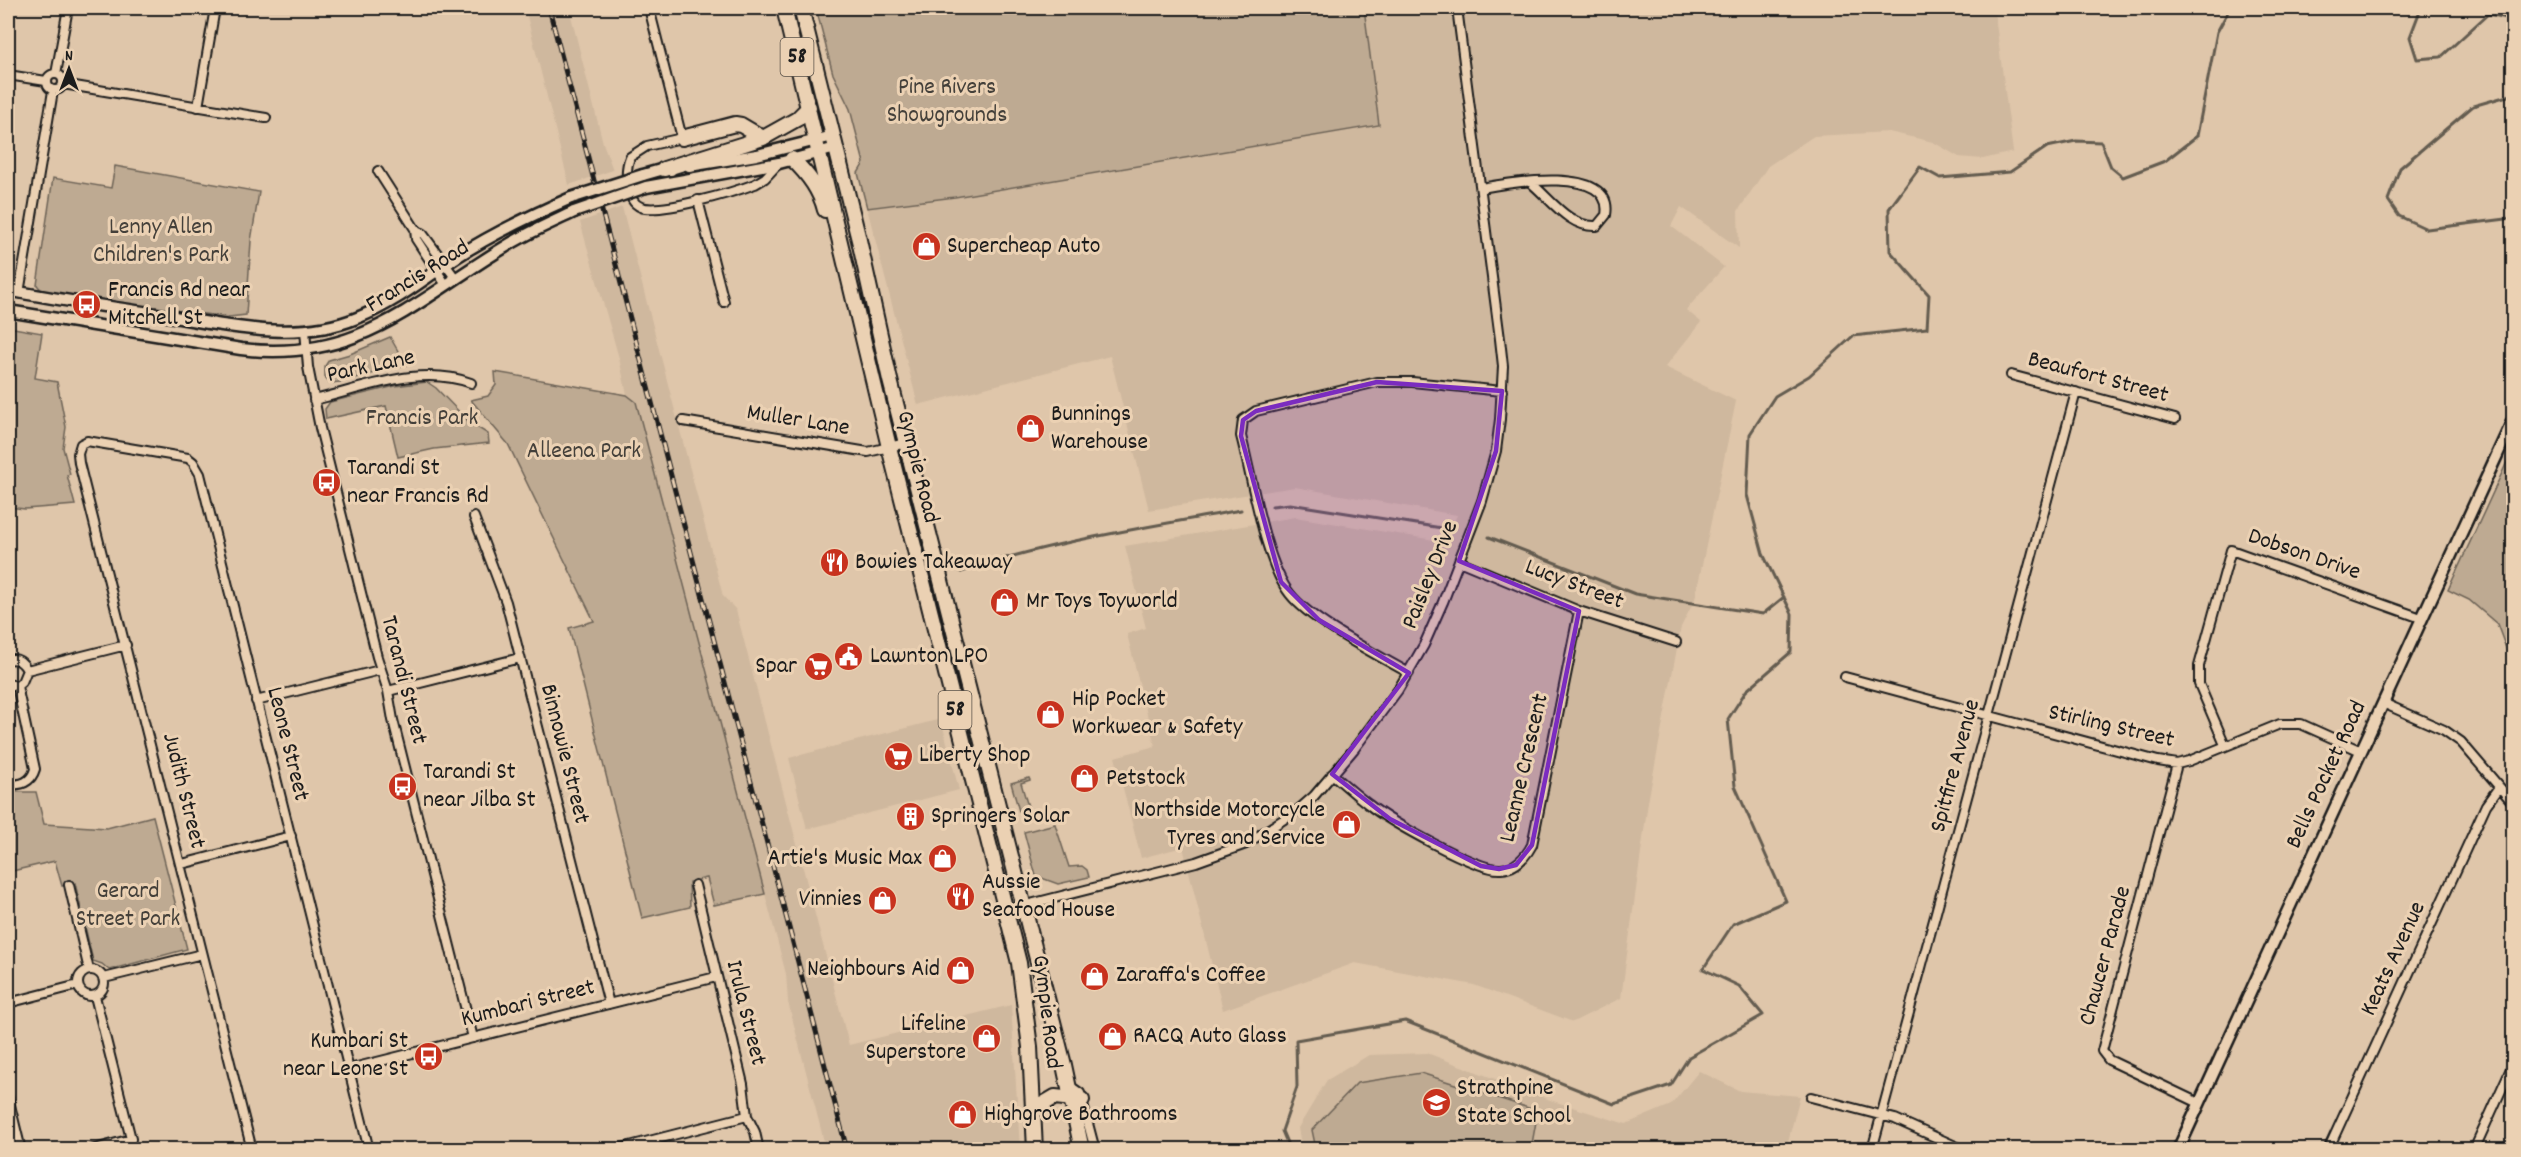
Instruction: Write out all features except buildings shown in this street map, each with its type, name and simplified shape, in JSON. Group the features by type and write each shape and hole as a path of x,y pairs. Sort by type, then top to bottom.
{"highway":[{"name":"Gympie Road","path":"784,8 889,447 1007,910 1027,1015 1035,1149"},
{"name":"Gympie Road","path":"801,8 906,443 1023,906 1074,1095 1082,1149"},
{"path":"664,169 764,138 797,118 809,107"},
{"path":"682,138 735,124 764,138"},
{"path":"785,161 810,179 822,198 828,221 837,229"},
{"path":"1033,1110 1054,1097 1074,1095"}],"main road":[{"name":"Francis Road","path":"8,290 239,327 306,330 356,319 405,293 446,264 507,228 571,198 664,169 671,170 834,142"},
{"name":"Francis Road","path":"8,311 241,349 274,352 306,351 365,333 396,317 513,242 574,212 646,187 785,161 818,146"},
{"name":"Bells Pocket Road","path":"2178,1149 2514,418"}],"street":[{"path":"56,74 68,8"},
{"path":"198,107 215,8"},
{"path":"648,8 682,138 647,146 630,157 627,164 627,182 632,200 642,207 655,210 698,200 755,184 785,161"},
{"name":"Paisley Drive","path":"1007,910 1196,862 1232,850 1264,834 1314,796 1374,723 1408,673 1428,636 1460,561 1489,477 1496,451 1503,391 1500,339 1457,8"},
{"path":"56,74 61,77 63,84 59,90 53,91 47,86 46,81 51,75 56,74"},
{"path":"8,75 46,81"},
{"path":"63,84 266,118"},
{"path":"19,293 53,91"},
{"path":"378,171 415,229 423,234 456,279"},
{"path":"1480,188 1530,182 1573,182 1593,186 1606,198 1606,215 1597,226 1581,225 1563,213 1530,182"},
{"path":"698,200 724,302"},
{"path":"415,229 416,239 446,285"},
{"name":"Tarandi Street","path":"306,330 306,351 314,400 473,1038"},
{"name":"Park Lane","path":"314,400 408,377 434,375 471,383"},
{"name":"Beaufort Street","path":"2010,375 2175,419"},
{"path":"1408,673 1319,620 1301,606 1281,582 1271,555 1241,436 1243,420 1256,411 1377,382 1412,382 1503,391"},
{"name":"Spitfire Avenue","path":"1872,1149 2076,392"},
{"name":"Muller Lane","path":"683,421 868,452 906,443"},
{"name":"Leone Street","path":"81,444 97,442 179,456 188,458 197,466 369,1149"},
{"name":"Judith Street","path":"81,444 78,454 79,464 182,864 202,954 252,1149"},
{"name":"Binnowie Street","path":"474,517 506,602 609,1004"},
{"name":"Dobson Drive","path":"2225,745 2199,684 2199,666 2231,550 2421,618"},
{"name":"Lucy Street","path":"1460,561 1579,611 1676,642"},
{"name":"Leanne Crescent","path":"1332,774 1369,805 1390,819 1481,866 1499,869 1516,865 1532,845 1579,611"},
{"path":"27,670 126,645"},
{"path":"8,657 24,663 27,670 22,682 16,686 8,684"},
{"path":"388,691 520,658"},
{"path":"256,701 380,670"},
{"name":"Stirling Street","path":"1845,677 1989,717 2177,764 2290,722 2301,724 2361,751"},
{"path":"8,785 27,782 33,777 35,769 16,686"},
{"path":"2383,703 2444,730 2461,742 2514,804"},
{"name":"Chaucer Parade","path":"2177,764 2102,1051 2109,1060 2199,1103"},
{"name":"Keats Avenue","path":"2328,1149 2486,805 2499,787"},
{"path":"182,864 291,836"},
{"path":"69,885 88,970"},
{"name":"Irula Street","path":"695,885 743,1084 747,1116 755,1132 759,1149"},
{"path":"104,978 202,954"},
{"path":"88,970 98,971 104,978 103,989 95,996 84,994 78,985 80,975 88,970"},
{"name":"Kumbari Street","path":"349,1069 716,977"},
{"path":"8,1003 78,985"},
{"path":"91,1149 131,1139 95,996"},
{"path":"2474,1149 2514,1062"},
{"name":"Gympie Road","path":"1074,1095 1095,1149"},
{"path":"8,1097 21,1149"},
{"path":"1811,1097 1882,1114 1964,1149"},
{"path":"614,1149 747,1116"}],"highlighted area":[{"path":"1377,382 1502,391 1496,451 1459,561 1579,611 1532,845 1516,865 1499,869 1481,866 1390,819 1332,774 1409,673 1319,620 1281,582 1241,436 1243,420 1256,411"}],"shaded area":[{"path":"525,8 569,8 603,143 613,170 569,185"},
{"path":"1364,8 1994,8 2013,152 1983,159 1959,157 1933,142 1889,132 1814,136 1768,166 1738,211 1739,248 1681,207 1671,226 1724,267 1686,310 1701,322 1665,367 1736,401 1695,599 1681,627 1648,802 1621,998 1573,1022 1474,985 1355,963 1223,1010 1183,847 1141,858 1115,757 1155,746 1127,634 1146,628 1125,546 1295,517 1446,542 1457,515 1295,487 1149,510 1110,356 918,405 867,208 950,198 1379,125"},
{"path":"622,207 723,596 736,610 849,1045 1011,1005 1020,1149 826,1149 788,1002 786,974 636,402 627,395 619,358 580,222"},
{"path":"941,719 959,790 807,829 789,758"},
{"name":"Strathpine State School","path":"1427,1053 1553,1101 1626,1124 1671,1105 1699,1071 1740,1091 1800,1096 1786,1149 1302,1150 1298,1128 1327,1080 1369,1055"}],"green space":[{"name":"Pine Rivers Showgrounds","path":"816,8 1364,8 1379,125 955,197 867,208 858,173 864,163 850,109 833,74"},
{"name":"Lenny Allen Children's Park","path":"115,166 259,192 251,241 246,315 229,317 46,295 37,285 53,178 111,188"},
{"path":"8,327 42,333 35,378 57,382 66,427 63,448 75,505 25,509 8,507"},
{"path":"390,337 406,365 340,382 330,383 325,377 325,366 329,360"},
{"name":"Alleena Park","path":"495,372 627,395 636,402 765,894 714,905 707,878 689,882 690,907 642,918 569,628 594,621 508,444 471,400 488,396 496,385"},
{"name":"Francis Park","path":"427,382 436,388 470,423 488,434 489,443 434,449 398,457 386,406 326,419 325,409 330,402 395,386"},
{"path":"2513,449 2514,667 2497,624 2469,600 2448,590"},
{"path":"1029,778 1030,780 1021,783 1029,810 1019,811 1011,783"},
{"name":"Gerard Street Park","path":"8,792 36,792 44,824 107,828 153,816 187,949 109,970 93,961 75,883 62,886 55,861 8,872"},
{"path":"1055,824 1069,867 1082,866 1087,870 1089,877 1058,884 1036,876 1024,832"},
{"path":"1421,1073 1538,1111 1531,1149 1316,1149 1312,1130 1357,1083"}],"waterway":[{"path":"1290,1150 1282,1131 1297,1087 1296,1040 1405,1021 1614,1104 1671,1085 1689,1057 1763,1015 1739,986 1703,969 1733,924 1786,901 1735,786 1728,719 1746,691 1791,652 1792,614 1763,554 1747,495 1750,434 1775,396 1809,376 1853,336 1927,328 1929,295 1890,251 1889,209 1920,167 1940,178 2010,172 2047,147 2076,141 2101,142 2111,167 2123,177 2165,161 2197,136 2217,32 2230,8"},
{"path":"2421,8 2410,37 2417,59 2441,57 2488,14 2511,19 2514,22"},
{"path":"2514,92 2511,95 2473,106 2400,168 2388,200 2399,216 2427,229 2514,218"},
{"path":"1272,506 1290,504 1448,529"},
{"path":"961,572 1065,543 1241,510"},
{"path":"1489,537 1635,594 1763,614 1784,597"}],"railway":[{"path":"549,8 847,1150"}],"place":[{"name":"Supercheap Auto","path":"926,247"},
{"name":"Francis Rd near Mitchell St","path":"87,305"},
{"name":"Bunnings Warehouse","path":"1030,429"},
{"name":"Tarandi St near Francis Rd","path":"326,483"},
{"name":"Bowies Takeaway","path":"834,563"},
{"name":"Mr Toys Toyworld","path":"1005,602"},
{"name":"Lawnton LPO","path":"849,657"},
{"name":"Spar","path":"818,667"},
{"name":"Hip Pocket Workwear & Safety","path":"1051,714"},
{"name":"Liberty Shop","path":"898,756"},
{"name":"Petstock","path":"1085,779"},
{"name":"Tarandi St near Jilba St","path":"402,787"},
{"name":"Springers Solar","path":"910,817"},
{"name":"Northside Motorcycle Tyres and Service","path":"1346,825"},
{"name":"Artie's Music Max","path":"943,859"},
{"name":"Aussie Seafood House","path":"961,897"},
{"name":"Vinnies","path":"883,900"},
{"name":"Neighbours Aid","path":"961,970"},
{"name":"Zaraffa's Coffee","path":"1095,976"},
{"name":"RACQ Auto Glass","path":"1112,1037"},
{"name":"Lifeline Superstore","path":"987,1039"},
{"name":"Kumbari St near Leone St","path":"429,1056"},
{"name":"Strathpine State School","path":"1436,1103"},
{"name":"Highgrove Bathrooms","path":"963,1115"}]}
